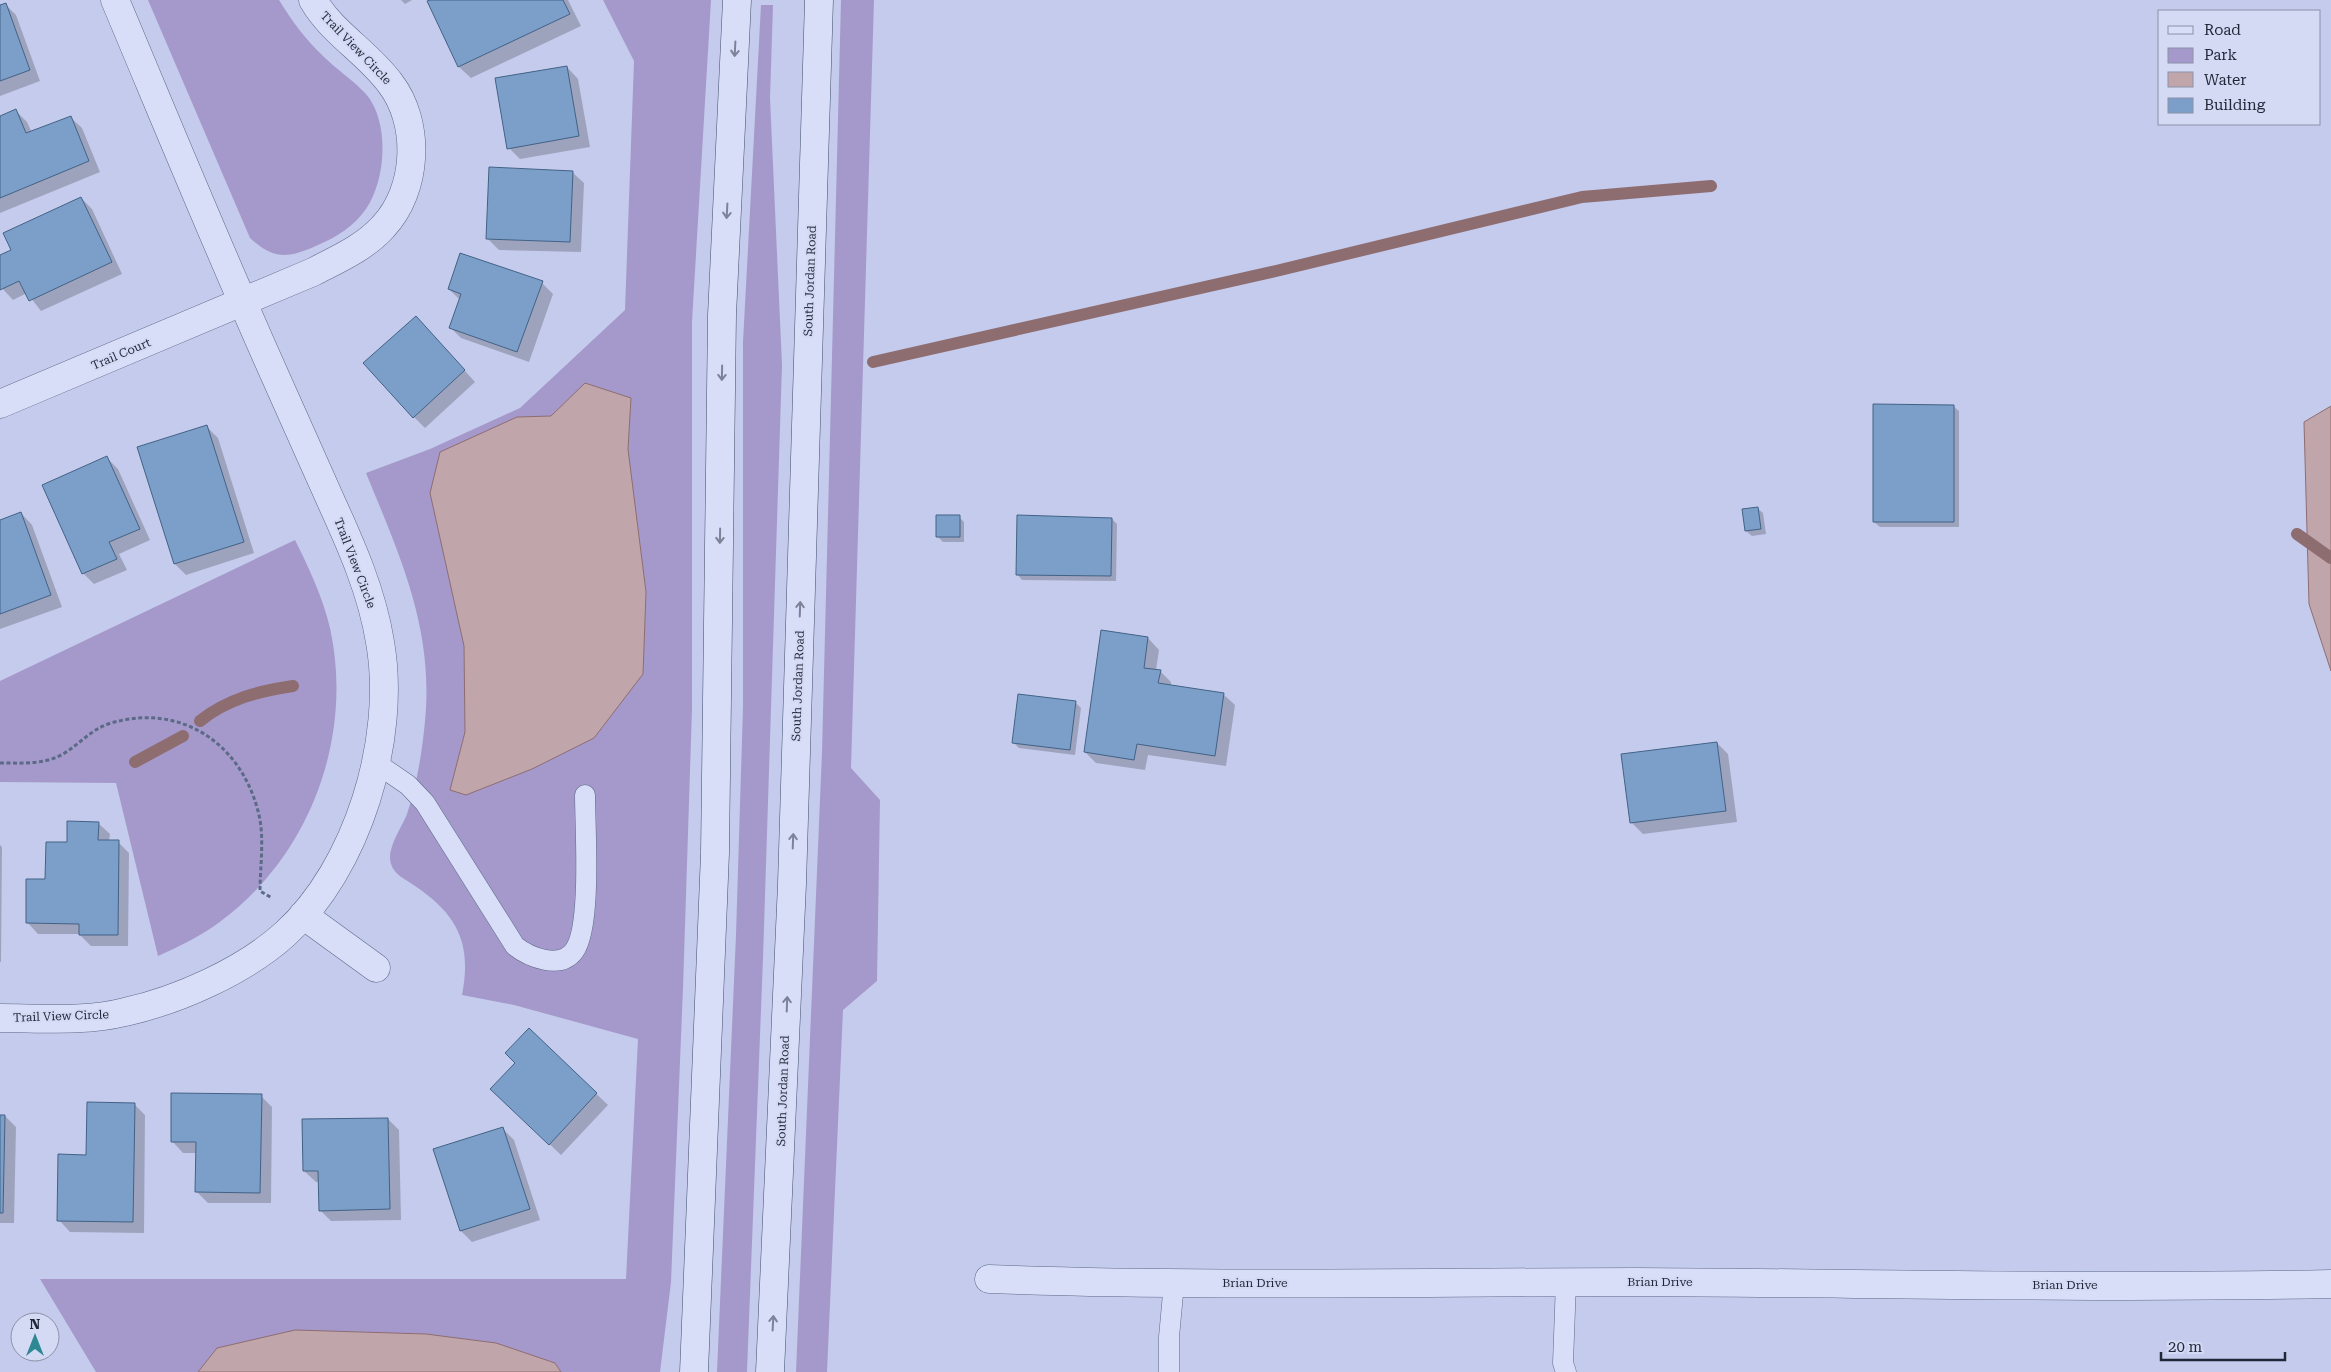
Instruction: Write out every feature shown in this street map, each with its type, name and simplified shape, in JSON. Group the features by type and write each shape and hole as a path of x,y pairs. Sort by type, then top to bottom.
{"street":[{"name":"Trail View Circle","path":"0,1018 98,1017 158,1003 186,992 258,955 284,934 303,915 344,853 368,792 382,732 384,674 374,612 354,553 242,303 115,0"},
{"name":"Trail View Circle","path":"242,303 321,268 350,253 369,240 394,213 402,197 410,168 410,133 398,95 378,70 330,24 313,0"},
{"path":"694,1372 715,853 722,315 737,0"},
{"name":"South Jordan Road","path":"770,1372 792,884 819,0"},
{"name":"Trail Court","path":"0,404 242,303"},
{"path":"303,915 376,968"},
{"name":"Brian Drive","path":"989,1280 1174,1283 1566,1282 2226,1286 2331,1284"}],"lane":[{"path":"376,763 408,785 425,803 515,946 527,955 547,960 564,959 574,951 580,933 586,894 585,795"},
{"path":"1566,1282 1563,1363 1566,1372"},
{"path":"1169,1372 1168,1337 1174,1283"}],"path":[{"path":"0,763 48,760 65,753 100,728 131,718 166,718 190,725 210,736 219,745 238,769 252,794 259,814 260,891 303,915"}],"green space":[{"path":"148,0 279,0 310,43 366,94 374,106 379,120 382,135 382,151 378,183 373,197 356,221 332,238 299,253 290,255 275,254 267,251 250,238"},
{"path":"603,0 711,0 692,322 692,709 683,988 671,1282 660,1372 96,1372 40,1279 626,1279 638,1039 514,1005 462,995 465,961 463,946 458,932 442,908 398,874 391,864 391,852 395,838 411,803 421,756 425,721 426,687 424,655 412,594 391,534 366,473 430,449 520,408 625,310 634,61"},
{"path":"841,0 874,0 851,768 880,800 877,981 843,1010 827,1372 796,1372 822,752"},
{"path":"761,5 773,5 770,98 782,365 763,958 747,1372 717,1372 736,935 743,707 743,342"},
{"path":"295,540 324,606 330,628 336,669 336,710 330,751 318,791 301,828 279,863 252,894 221,921 190,940 158,956 116,783 0,782 0,681"}],"water":[{"path":"585,383 631,398 628,449 646,592 643,674 594,738 532,769 466,795 450,790 465,732 464,646 430,493 440,452 517,417 551,416"},
{"path":"2331,406 2331,671 2309,604 2304,422"},
{"path":"295,1330 426,1334 496,1343 555,1363 561,1372 198,1372 217,1348"}],"building":[{"path":"563,0 570,14 458,67 427,1"},
{"path":"6,3 30,70 0,81 0,5"},
{"path":"567,66 579,136 507,149 495,78"},
{"path":"16,109 26,133 71,116 89,161 0,198 0,116"},
{"path":"489,167 573,171 570,242 486,239"},
{"path":"81,197 112,262 29,301 19,281 0,290 0,255 11,250 3,233"},
{"path":"460,253 543,281 517,352 449,328 461,294 448,289"},
{"path":"416,316 465,370 413,418 363,363"},
{"path":"1873,404 1954,405 1954,522 1873,522"},
{"path":"207,425 244,542 174,564 137,447"},
{"path":"107,456 140,529 109,542 117,559 82,574 42,485"},
{"path":"1758,507 1761,529 1745,531 1742,509"},
{"path":"21,512 51,595 0,614 0,520"},
{"path":"936,515 960,515 960,537 936,537"},
{"path":"1017,515 1112,518 1111,576 1016,575"},
{"path":"1101,630 1148,637 1144,668 1161,670 1158,683 1224,693 1215,756 1137,744 1134,760 1084,752"},
{"path":"1018,694 1076,701 1070,750 1012,743"},
{"path":"1717,742 1726,811 1630,823 1621,754"},
{"path":"67,821 99,822 98,840 119,840 118,935 79,935 79,924 26,923 26,879 45,879 46,842 67,842"},
{"path":"529,1028 597,1093 549,1145 490,1089 515,1063 505,1053"},
{"path":"171,1093 262,1094 260,1193 195,1192 196,1142 171,1142"},
{"path":"87,1102 135,1103 133,1222 57,1221 58,1154 86,1155"},
{"path":"0,1115 5,1115 3,1213 0,1213"},
{"path":"388,1118 390,1209 319,1211 318,1171 303,1171 302,1119"},
{"path":"503,1127 530,1209 460,1231 433,1149"}],"waterway":[{"path":"873,362 1276,271 1582,197 1711,186"},
{"path":"2297,534 2331,558"},
{"path":"200,721 210,713 244,697 268,690 293,686"},
{"path":"135,762 183,736"}]}
